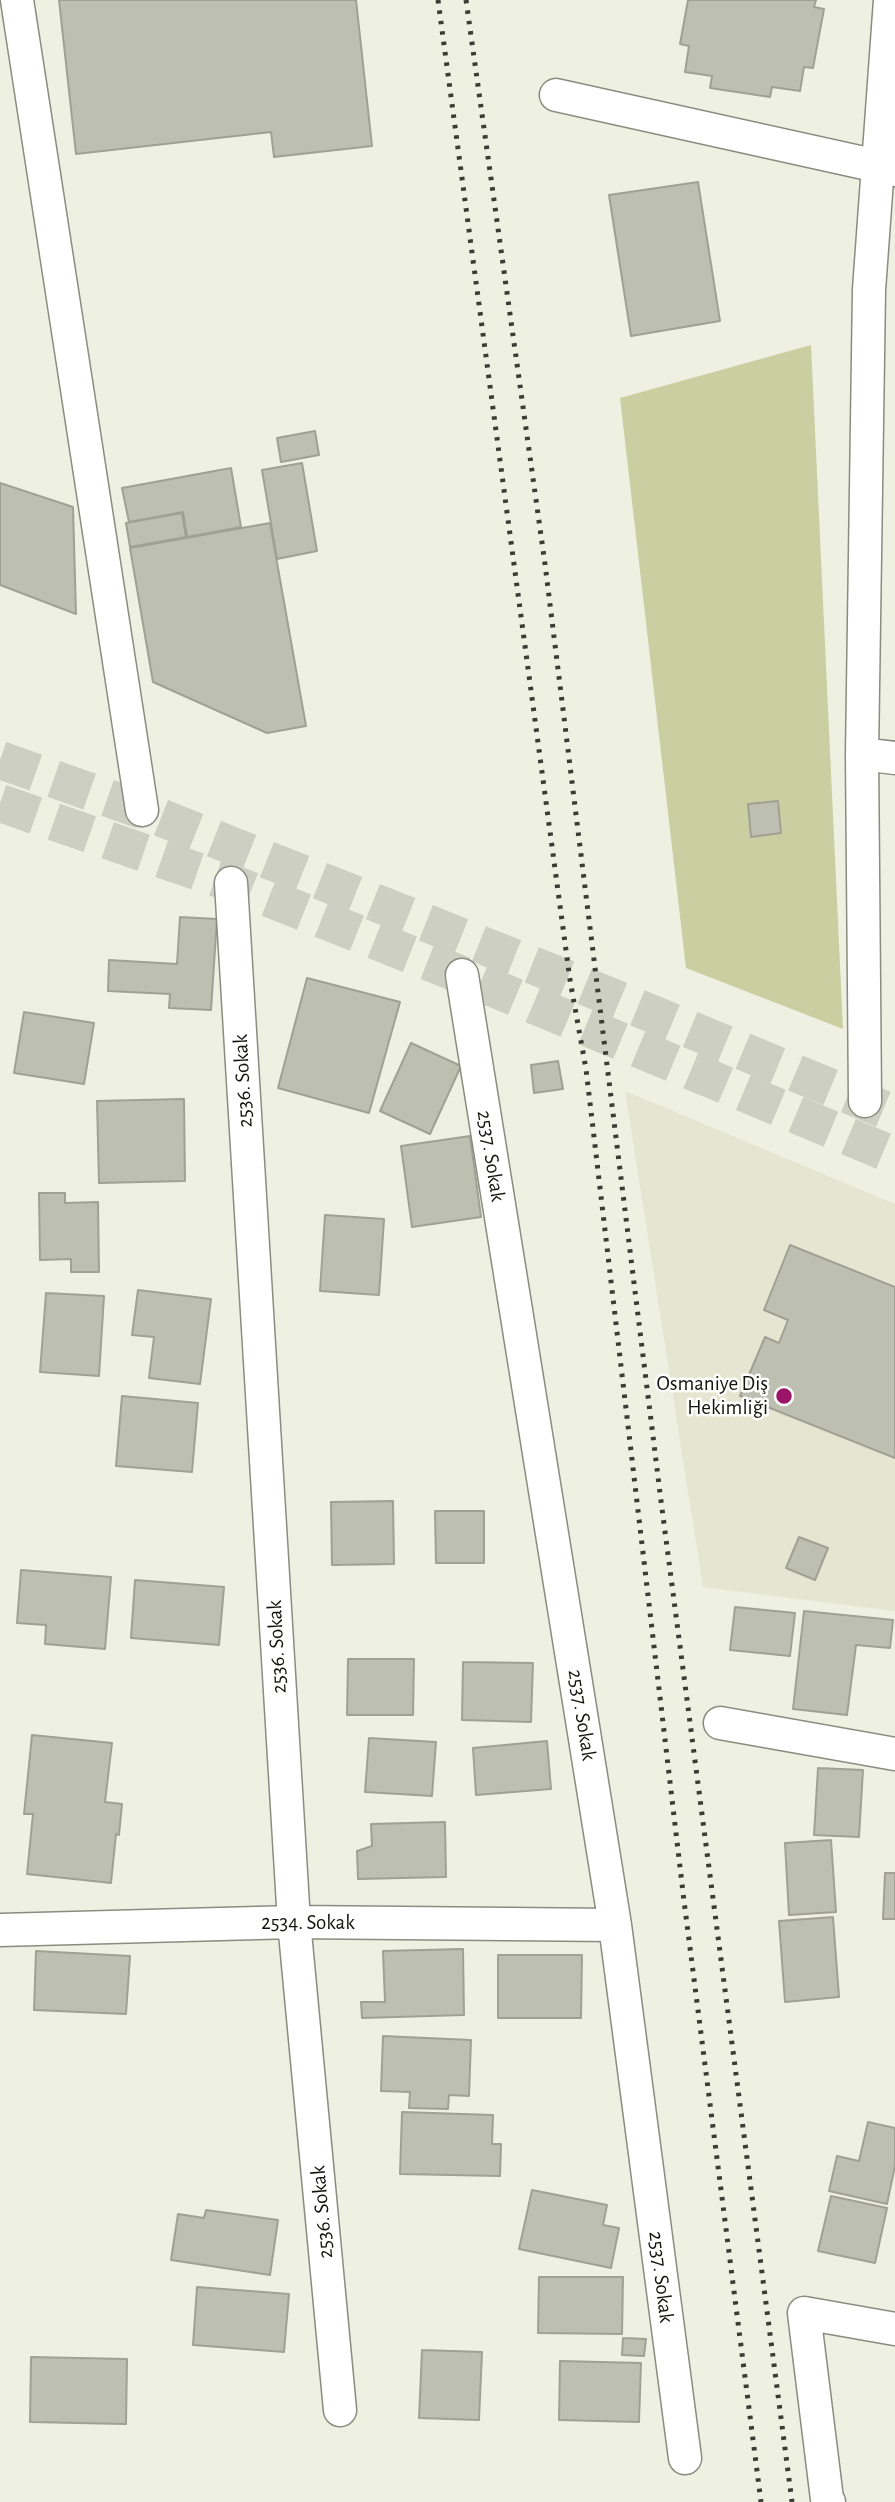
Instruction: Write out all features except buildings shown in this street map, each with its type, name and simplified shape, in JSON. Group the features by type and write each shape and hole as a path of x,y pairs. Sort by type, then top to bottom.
{"street":[{"path":"18,0 142,810"},
{"path":"865,1101 862,754 869,290 886,168 890,0"},
{"path":"556,94 886,168"},
{"path":"862,754 895,758"},
{"name":"2536. Sokak","path":"231,883 294,1922 340,2410"},
{"name":"2537. Sokak","path":"462,975 615,1925 685,2458"},
{"path":"720,1723 895,1754"},
{"name":"2534. Sokak","path":"0,1930 294,1922 615,1925"},
{"path":"829,2502 804,2313 895,2329"}],"shaded area":[{"name":"Osmaniye Diş Hekimliği","path":"625,1091 895,1204 895,1611 703,1587"}],"green space":[{"path":"811,345 843,1029 686,968 620,398"}],"tunnel":[{"path":"0,760 142,810 570,980 895,1114"},
{"path":"0,803 231,883 462,975 895,1156"}],"railway":[{"path":"438,0 570,980 586,1069 684,1901 761,2502"},
{"path":"466,0 545,564 661,1501 792,2502"}],"place":[{"name":"Osmaniye Diş Hekimliği","path":"784,1396"}]}
